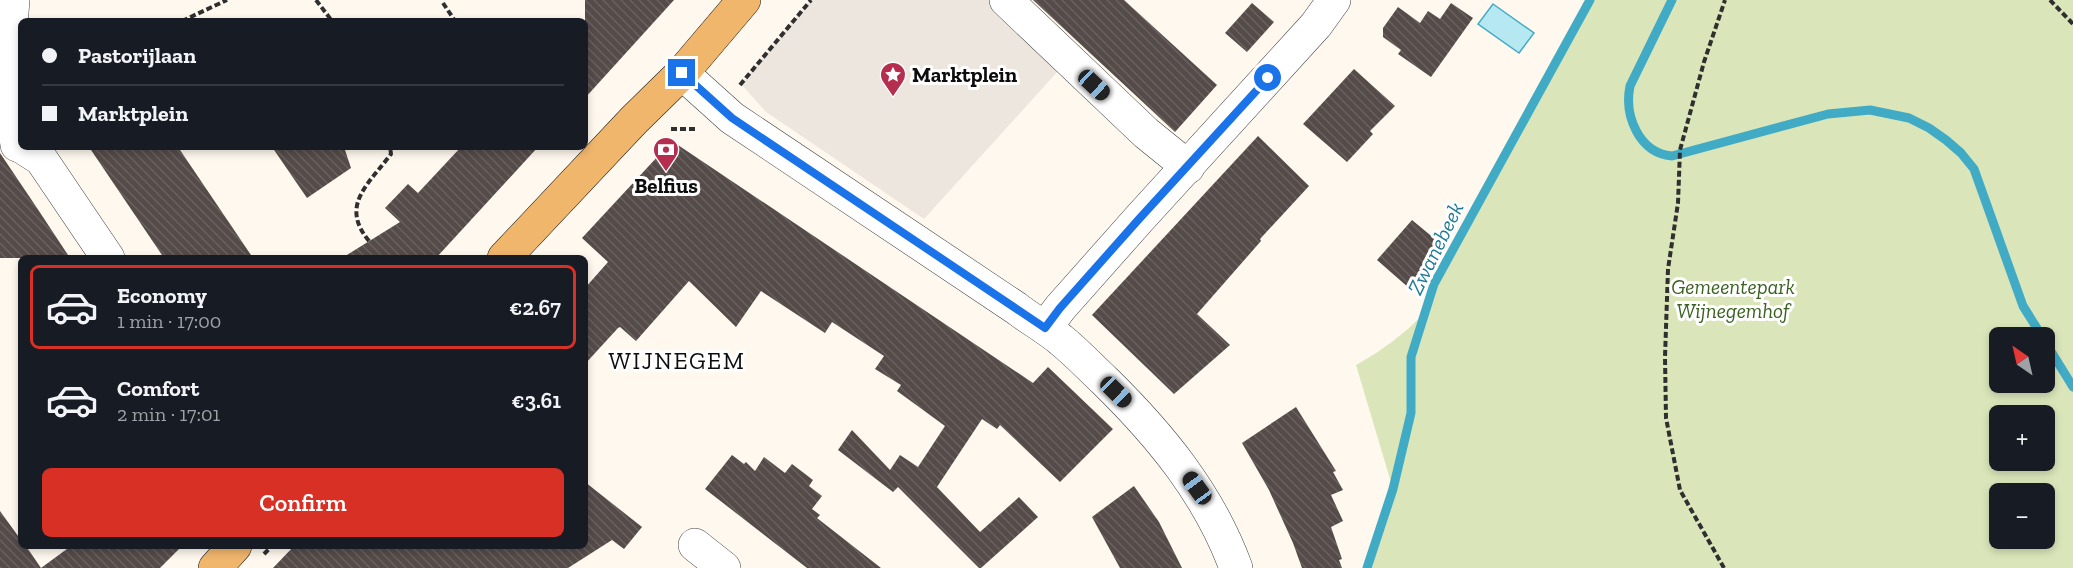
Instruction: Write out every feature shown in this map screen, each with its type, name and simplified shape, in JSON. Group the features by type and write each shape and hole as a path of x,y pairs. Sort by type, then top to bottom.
{"main road":[{"path":"507,255 634,120 682,73 744,0"},
{"path":"215,568 232,549"}],"street":[{"path":"13,0 8,74 15,147"},
{"path":"1006,0 1137,125 1188,167"},
{"path":"1045,328 1077,288 1316,25 1334,0"},
{"path":"682,73 732,118 1045,328 1073,351 1131,406 1161,439 1197,488 1228,546 1236,568"},
{"path":"22,150 41,159 106,255"},
{"path":"695,545 724,568"}],"path":[{"path":"188,18 227,0"},
{"path":"316,0 330,18"},
{"path":"741,84 811,0"},
{"path":"1724,568 1680,490 1666,417 1665,357 1668,269 1678,203 1680,153 1704,62 1725,0"},
{"path":"2050,0 2073,24"},
{"path":"443,3 453,18"},
{"path":"667,129 697,131 703,126"},
{"path":"369,241 360,230 356,218 356,207 362,194 391,154 390,150"}],"green space":[{"name":"Gemeentepark Wijnegemhof","path":"1590,0 2073,0 2073,568 1367,568 1393,489 1356,365 1393,341 1420,318 1429,305 1435,284"}],"shaded area":[{"name":"Marktplein","path":"811,0 1006,0 1068,60 924,219 766,112 741,84"}],"water":[{"path":"1493,4 1534,33 1519,53 1478,24"}],"building":[{"path":"585,0 674,0 588,95 588,18 585,18"},
{"path":"1033,0 1124,0 1217,85 1175,132"},
{"path":"1252,3 1274,22 1247,52 1225,33"},
{"path":"1451,3 1473,18 1431,77 1398,54 1401,50 1383,37 1383,28 1398,7 1420,23 1428,11 1440,19"},
{"path":"1354,69 1395,106 1370,131 1373,134 1347,162 1303,124"},
{"path":"1258,136 1309,186 1260,239 1261,241 1197,314 1230,345 1174,394 1092,315"},
{"path":"672,141 1033,383 1048,367 1113,429 1060,482 1000,425 997,429 982,419 937,487 980,532 1019,497 1038,517 979,568 898,487 893,492 838,450 852,430 890,470 900,455 918,467 945,426 897,391 901,385 875,369 884,356 832,322 825,333 761,291 736,327 689,281 636,341 620,327 588,361 588,285 608,262 582,238"},
{"path":"91,150 180,150 251,255 162,255"},
{"path":"274,150 345,150 351,168 307,198"},
{"path":"458,150 535,150 439,255 347,255 400,222 385,208 408,184 418,193"},
{"path":"0,153 68,255 18,255 18,258 0,258"},
{"path":"1412,220 1441,244 1433,259 1409,288 1377,260"},
{"path":"1296,407 1336,471 1333,472 1343,490 1331,495 1343,521 1331,527 1342,559 1339,560 1342,568 1302,568 1269,490 1242,443"},
{"path":"732,455 744,464 746,462 755,471 764,457 785,473 792,464 813,480 809,486 822,496 812,509 820,515 817,518 881,568 807,568 705,489"},
{"path":"588,484 642,527 624,549 612,540 568,568 273,568 291,549 588,549"},
{"path":"1134,486 1159,522 1182,568 1120,568 1092,517"},
{"path":"0,511 18,536 18,549 28,549 41,568 0,568"},
{"path":"67,549 179,549 160,568 41,568"}],"waterway":[{"name":"Zwanebeek","path":"1367,568 1393,489 1411,413 1411,357 1434,284 1590,0"},
{"path":"1672,0 1630,86 1629,109 1632,121 1636,131 1651,148 1672,156 1828,114 1870,110 1909,118 1946,140 1974,169 2023,306 2036,327"},
{"path":"2055,358 2073,387"}],"place":[{"name":"Marktplein","path":"893,98"},
{"name":"Belfius","path":"666,173"}],"district":[{"name":"WIJNEGEM","path":"677,361"}],"route":[{"path":"682,73 732,118 1045,328 1139,219 1268,78"}]}
